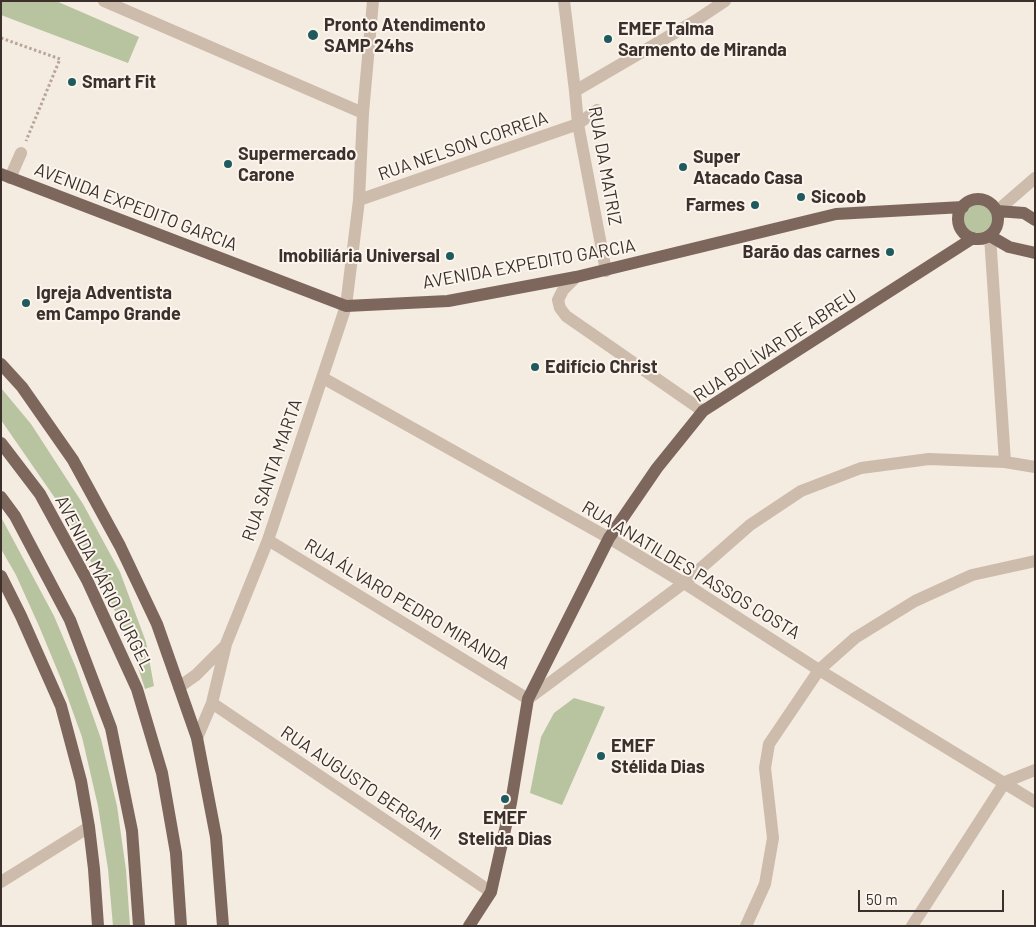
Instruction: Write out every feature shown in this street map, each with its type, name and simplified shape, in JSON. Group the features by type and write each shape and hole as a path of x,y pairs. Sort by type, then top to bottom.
{"main road":[{"name":"AVENIDA EXPEDITO GARCIA","path":"6,176 346,306 448,301 576,277 836,214 963,207"},
{"path":"982,199 991,204 997,211 998,221 990,236 980,239 973,238 964,233 959,225 958,218 963,207 970,201 982,199"},
{"path":"997,211 1024,213 1035,220"},
{"path":"990,236 1009,247 1035,253"},
{"name":"RUA BOLÍVAR DE ABREU","path":"469,926 491,892 511,803 528,699 609,538 657,468 703,411 973,238"},
{"name":"AVENIDA MÁRIO GURGEL","path":"1,364 22,386 78,468 120,546 152,616 197,738 216,837 223,926"},
{"name":"AVENIDA MÁRIO GURGEL","path":"1,443 40,494 87,580 137,689 162,772 176,853 181,926"},
{"path":"1,497 15,516 70,620 110,728 132,831 139,926"},
{"path":"1,576 22,616 61,706 80,781 89,827 98,926"}],"street":[{"path":"104,1 363,113"},
{"path":"564,1 575,91"},
{"name":"RUA DA MATRIZ","path":"606,271 578,124 575,91 695,21 725,1"},
{"name":"RUA SANTA MARTA","path":"197,738 212,703 226,644 268,540 346,306 360,200 363,113 373,2"},
{"name":"RUA NELSON CORREIA","path":"360,200 578,124 597,110"},
{"path":"6,176 21,153"},
{"path":"997,211 1035,178"},
{"path":"990,236 1005,462"},
{"path":"576,277 563,290 558,300 560,308 566,316 703,411"},
{"name":"RUA ANATILDES PASSOS COSTA","path":"323,378 609,538 684,583 818,670 1035,802"},
{"path":"528,699 684,583 750,525 801,492 861,468 929,459 1005,462 1035,467"},
{"name":"RUA ÁLVARO PEDRO MIRANDA","path":"268,540 528,699"},
{"path":"750,925 765,884 773,838 765,768 769,744 818,670 855,638 914,601 972,575 1035,561"},
{"name":"RUA SANTA MARTA","path":"179,687 196,676 226,644"},
{"name":"RUA AUGUSTO BERGAMI","path":"212,703 491,892"},
{"path":"912,926 1005,782 1035,770"},
{"path":"1,882 89,827"}],"path":[{"path":"1,38 60,60 21,153"}],"green space":[{"path":"1,1 56,1 139,37 128,63 1,15"},
{"path":"978,199 992,205 998,219 992,233 978,239 964,233 958,219 964,205"},
{"path":"1,388 31,424 83,504 120,572 146,642 154,686 145,689 131,646 101,581 66,514 1,420"},
{"path":"1,517 54,616 76,668 101,739 117,806 126,870 130,926 113,926 108,869 98,806 82,737 39,626 16,575 1,549"},
{"path":"574,698 605,707 562,805 530,793 541,737 554,713"}],"place":[{"name":"Pronto Atendimento SAMP 24hs","path":"313,35"},
{"name":"EMEF Talma Sarmento de Miranda","path":"608,39"},
{"name":"Smart Fit","path":"72,82"},
{"name":"Supermercado Carone","path":"228,164"},
{"name":"Super Atacado Casa","path":"683,167"},
{"name":"Sicoob","path":"801,197"},
{"name":"Farmes","path":"755,205"},
{"name":"Barão das carnes","path":"890,252"},
{"name":"Imobiliária Universal","path":"450,256"},
{"name":"Igreja Adventista em Campo Grande","path":"26,303"},
{"name":"Edifício Christ","path":"535,367"},
{"name":"EMEF Stélida Dias","path":"601,756"},
{"name":"EMEF Stelida Dias","path":"505,799"}]}
